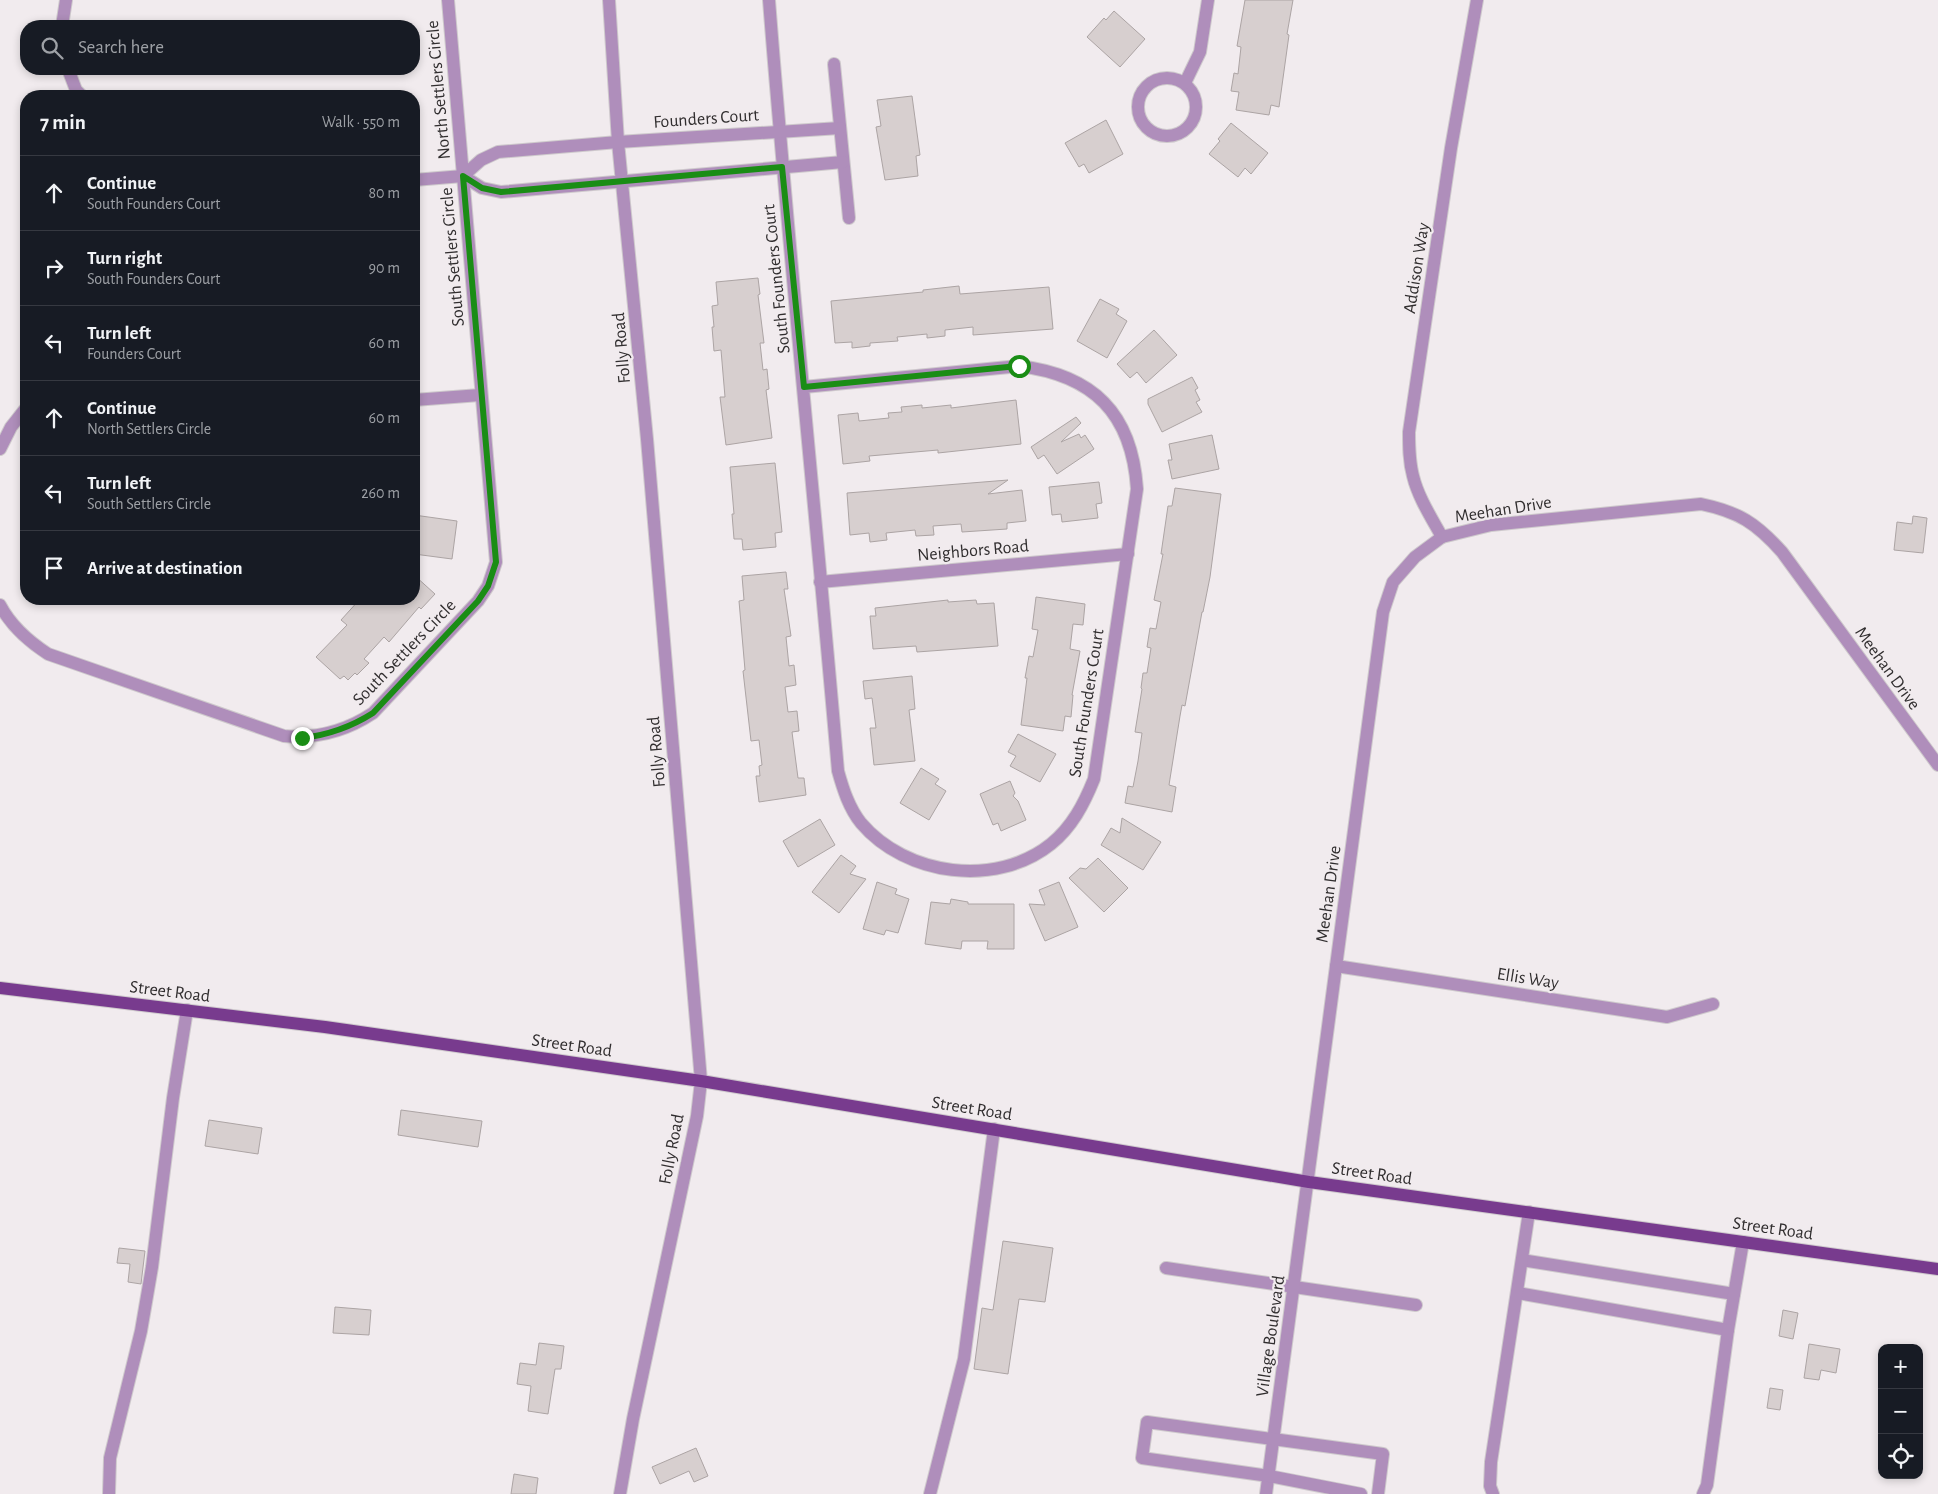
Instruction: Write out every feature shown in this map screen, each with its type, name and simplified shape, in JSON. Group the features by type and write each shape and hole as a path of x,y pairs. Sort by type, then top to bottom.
{"main road":[{"name":"Street Road","path":"0,988 325,1027 701,1080 1309,1182 1938,1269"}],"street":[{"path":"63,20 66,0"},
{"name":"North Settlers Circle","path":"448,0 463,176"},
{"name":"Folly Road","path":"609,0 618,142 648,448 701,1080 697,1116 635,1409 620,1494"},
{"path":"769,0 779,131 840,128"},
{"path":"1186,83 1200,52 1208,0"},
{"name":"Addison Way","path":"1442,537 1419,494 1413,476 1409,432 1451,148 1477,0"},
{"path":"834,64 849,218"},
{"path":"70,75 76,90"},
{"path":"1164,77 1175,78 1186,83 1193,92 1196,103 1196,115 1190,125 1181,133 1170,136 1159,135 1148,130 1141,121 1138,110 1138,98 1144,88 1153,81 1164,77"},
{"name":"Founders Court","path":"618,142 779,131 782,167"},
{"name":"North Settlers Circle","path":"463,176 481,160 498,152 618,142"},
{"path":"622,182 843,162"},
{"name":"South Founders Court","path":"782,167 804,387 838,771 848,801 860,822 877,839 896,852 919,861 952,870 979,872 996,870 1037,854 1051,844 1070,825 1084,803 1094,778 1137,489 1135,464 1125,433 1112,412 1095,394 1082,384 1051,371 1019,366 804,387"},
{"name":"North Settlers Circle","path":"420,180 463,176 482,188 501,192 622,182"},
{"name":"South Settlers Circle","path":"0,605 15,627 29,642 48,654 284,736 302,738 320,736 359,722 373,713 478,601 488,586 496,562 480,395 463,176"},
{"path":"420,400 480,395"},
{"path":"0,449 11,427 20,416"},
{"name":"Meehan Drive","path":"1309,1182 1383,612 1393,582 1415,557 1442,537 1491,525 1702,504 1726,509 1754,524 1782,552 1938,765"},
{"name":"Neighbors Road","path":"820,582 1128,554"},
{"name":"Ellis Way","path":"1336,966 1667,1017 1713,1004"},
{"path":"109,1494 110,1458 141,1331 152,1267 173,1098 187,1010"},
{"path":"930,1494 964,1359 994,1129"},
{"name":"Village Boulevard","path":"1266,1494 1309,1182"},
{"path":"1493,1494 1490,1486 1491,1462 1529,1212"},
{"path":"1703,1494 1707,1485 1728,1330 1743,1242"},
{"path":"1522,1260 1734,1294"},
{"path":"1166,1268 1416,1305"},
{"path":"1518,1293 1728,1330"},
{"path":"1361,1494 1269,1476 1142,1458 1147,1422 1383,1454 1378,1494"}],"building":[{"path":"1245,0 1293,0 1287,34 1289,35 1279,107 1271,105 1269,115 1236,110 1239,92 1231,91 1234,73 1238,74 1241,47 1237,46"},
{"path":"1114,11 1145,39 1120,67 1087,37 1104,18 1106,20"},
{"path":"912,96 920,155 916,156 918,176 885,180 876,127 881,126 877,100"},
{"path":"1106,120 1123,154 1089,173 1084,164 1079,167 1065,143"},
{"path":"1231,123 1268,153 1251,174 1245,168 1238,177 1209,154"},
{"path":"758,278 760,294 758,295 764,343 760,343 763,370 767,369 769,389 766,390 772,438 726,445 720,397 725,397 721,350 714,351 712,327 714,327 712,306 718,305 716,282"},
{"path":"959,286 960,294 1049,287 1053,329 973,335 973,327 945,330 945,336 927,338 927,334 897,337 898,341 870,343 870,346 852,348 852,342 835,343 831,301 923,292 923,290"},
{"path":"1100,299 1119,309 1116,314 1127,321 1107,358 1077,341"},
{"path":"1154,330 1177,355 1146,383 1137,372 1130,378 1117,364"},
{"path":"1192,377 1198,388 1195,390 1200,400 1196,402 1202,412 1162,432 1148,404 1148,399"},
{"path":"1016,400 1021,444 938,453 938,450 869,456 870,461 843,464 838,415 858,413 859,421 889,418 888,413 902,412 901,407 922,405 922,408 951,405 951,408"},
{"path":"1076,417 1081,423 1061,442 1079,434 1081,438 1085,435 1094,449 1057,474 1044,455 1038,459 1031,447"},
{"path":"1212,435 1219,469 1172,479 1168,460 1172,460 1169,444"},
{"path":"775,463 782,532 775,533 776,547 743,550 742,539 734,539 730,467"},
{"path":"1008,480 988,494 1022,490 1026,521 1007,523 1007,529 962,532 961,524 933,526 934,535 916,536 915,530 886,533 887,540 870,542 869,533 850,535 847,493"},
{"path":"1099,482 1102,503 1096,504 1098,518 1062,522 1061,514 1052,515 1049,487"},
{"path":"1175,488 1221,494 1210,577 1185,706 1182,705 1169,785 1176,787 1172,812 1125,803 1128,786 1133,787 1138,761 1142,733 1135,732 1143,673 1147,673 1151,648 1147,647 1150,628 1156,629 1161,602 1154,600 1163,554 1161,554 1168,506 1172,506"},
{"path":"420,516 457,521 452,559 420,555"},
{"path":"1913,516 1927,518 1923,553 1894,550 1897,522 1912,524"},
{"path":"786,572 788,589 784,589 791,636 786,637 789,666 794,665 796,685 785,687 788,712 797,711 799,731 792,732 798,778 804,778 806,795 759,802 756,776 760,776 759,766 762,765 759,740 751,741 743,671 745,670 739,601 744,600 742,576"},
{"path":"420,580 435,594 421,609 419,607 389,642 384,637 364,659 369,663 357,675 355,673 348,680 344,676 340,679 316,657 347,625 341,620 355,605 420,605"},
{"path":"1036,597 1085,604 1083,625 1073,624 1070,649 1080,651 1072,695 1071,717 1065,716 1063,731 1021,725 1027,678 1025,678 1029,656 1033,657 1038,630 1032,629"},
{"path":"948,600 948,602 976,600 977,604 994,603 998,646 917,652 916,646 873,649 870,616 876,616 875,608"},
{"path":"912,676 915,709 909,710 915,761 874,765 870,728 876,728 872,698 865,699 863,681"},
{"path":"1018,734 1056,754 1040,782 1010,766 1016,756 1008,752"},
{"path":"921,768 939,779 935,784 946,791 929,820 900,803"},
{"path":"1010,781 1015,793 1013,796 1018,801 1026,820 1001,831 998,823 993,825 980,794"},
{"path":"1122,818 1161,842 1143,870 1101,845 1111,828 1120,833"},
{"path":"820,819 835,845 798,867 783,841"},
{"path":"841,855 856,866 850,874 866,879 839,913 812,892"},
{"path":"1098,858 1128,888 1104,912 1069,878 1080,868 1086,869"},
{"path":"877,882 897,889 895,894 909,899 898,933 886,930 884,935 863,929"},
{"path":"1059,882 1078,927 1045,941 1029,904 1045,905 1039,890"},
{"path":"951,899 968,902 968,904 1014,904 1014,949 987,949 988,941 962,941 961,949 925,944 931,902 950,904"},
{"path":"401,1110 482,1121 478,1147 398,1135"},
{"path":"209,1120 262,1128 258,1154 205,1146"},
{"path":"1003,1241 1053,1248 1045,1302 1019,1299 1008,1374 974,1369 982,1308 993,1310"},
{"path":"119,1248 145,1251 141,1284 128,1282 130,1264 117,1263"},
{"path":"335,1307 371,1310 369,1335 333,1333"},
{"path":"1783,1310 1798,1313 1793,1339 1779,1336"},
{"path":"539,1343 564,1346 561,1369 555,1369 548,1414 528,1411 531,1386 517,1384 520,1363 536,1365"},
{"path":"1809,1344 1840,1349 1836,1373 1821,1370 1819,1380 1804,1378"},
{"path":"1770,1388 1783,1390 1780,1410 1767,1408"},
{"path":"696,1448 708,1476 694,1482 689,1471 660,1484 652,1467"},
{"path":"514,1474 538,1478 536,1494 511,1494"}],"route":[{"path":"302,738 320,736 341,730 373,713 478,601 488,586 496,562 480,395 463,176 482,188 501,192 782,167 804,387 1019,366"}]}
